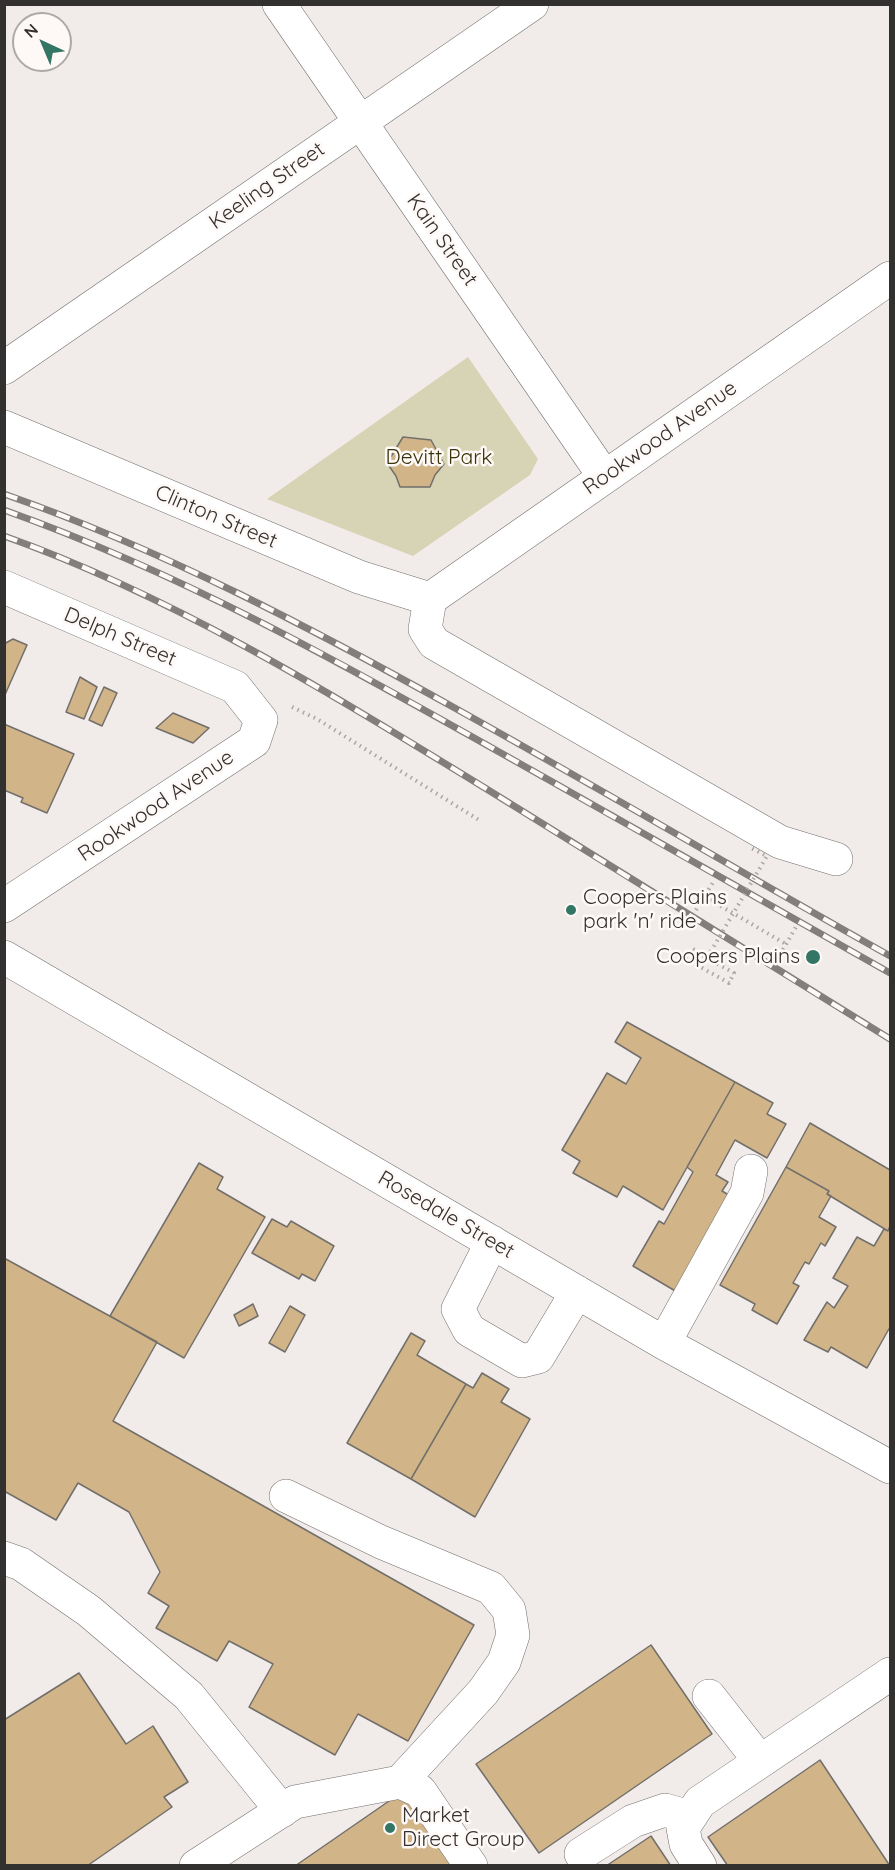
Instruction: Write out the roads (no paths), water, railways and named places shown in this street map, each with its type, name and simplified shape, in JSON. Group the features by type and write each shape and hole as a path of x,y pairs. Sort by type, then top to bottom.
{"street":[{"name":"Kain Street","path":"279,4 604,476"},
{"name":"Keeling Street","path":"4,368 532,4"},
{"name":"Rookwood Avenue","path":"430,599 891,278"},
{"name":"Clinton Street","path":"4,427 359,578 430,599"},
{"name":"Delph Street","path":"4,587 235,687"},
{"path":"430,599 424,629 434,643 780,842 836,859"},
{"name":"Rookwood Avenue","path":"4,906 254,741 261,720 235,687"},
{"name":"Rosedale Street","path":"4,957 577,1292 891,1467"},
{"path":"664,1342 747,1193 751,1171"},
{"path":"492,1242 458,1309 469,1330 522,1361 538,1357 577,1292"},
{"path":"286,1496 381,1542 491,1587 509,1610 513,1635 504,1662 483,1692 400,1782"},
{"path":"4,1558 21,1564 89,1611 189,1695 282,1811"},
{"path":"700,1866 686,1844 683,1828 700,1802 891,1674"},
{"path":"709,1696 760,1761"},
{"path":"196,1866 295,1802 400,1782 420,1791 471,1866"},
{"path":"581,1854 633,1821 665,1810 690,1817"}],"railway":[{"path":"4,494 123,540 238,593 294,622 516,742 890,956"},
{"path":"4,510 146,567 282,633 416,705 890,973"},
{"path":"4,536 67,560 129,588 311,683 890,1039"}],"place":[{"name":"Coopers Plains park 'n' ride","path":"571,910"},
{"name":"Coopers Plains","path":"813,957"},
{"name":"Market Direct Group","path":"390,1828"}],"park label":[{"name":"Devitt Park","path":"439,458"}]}
